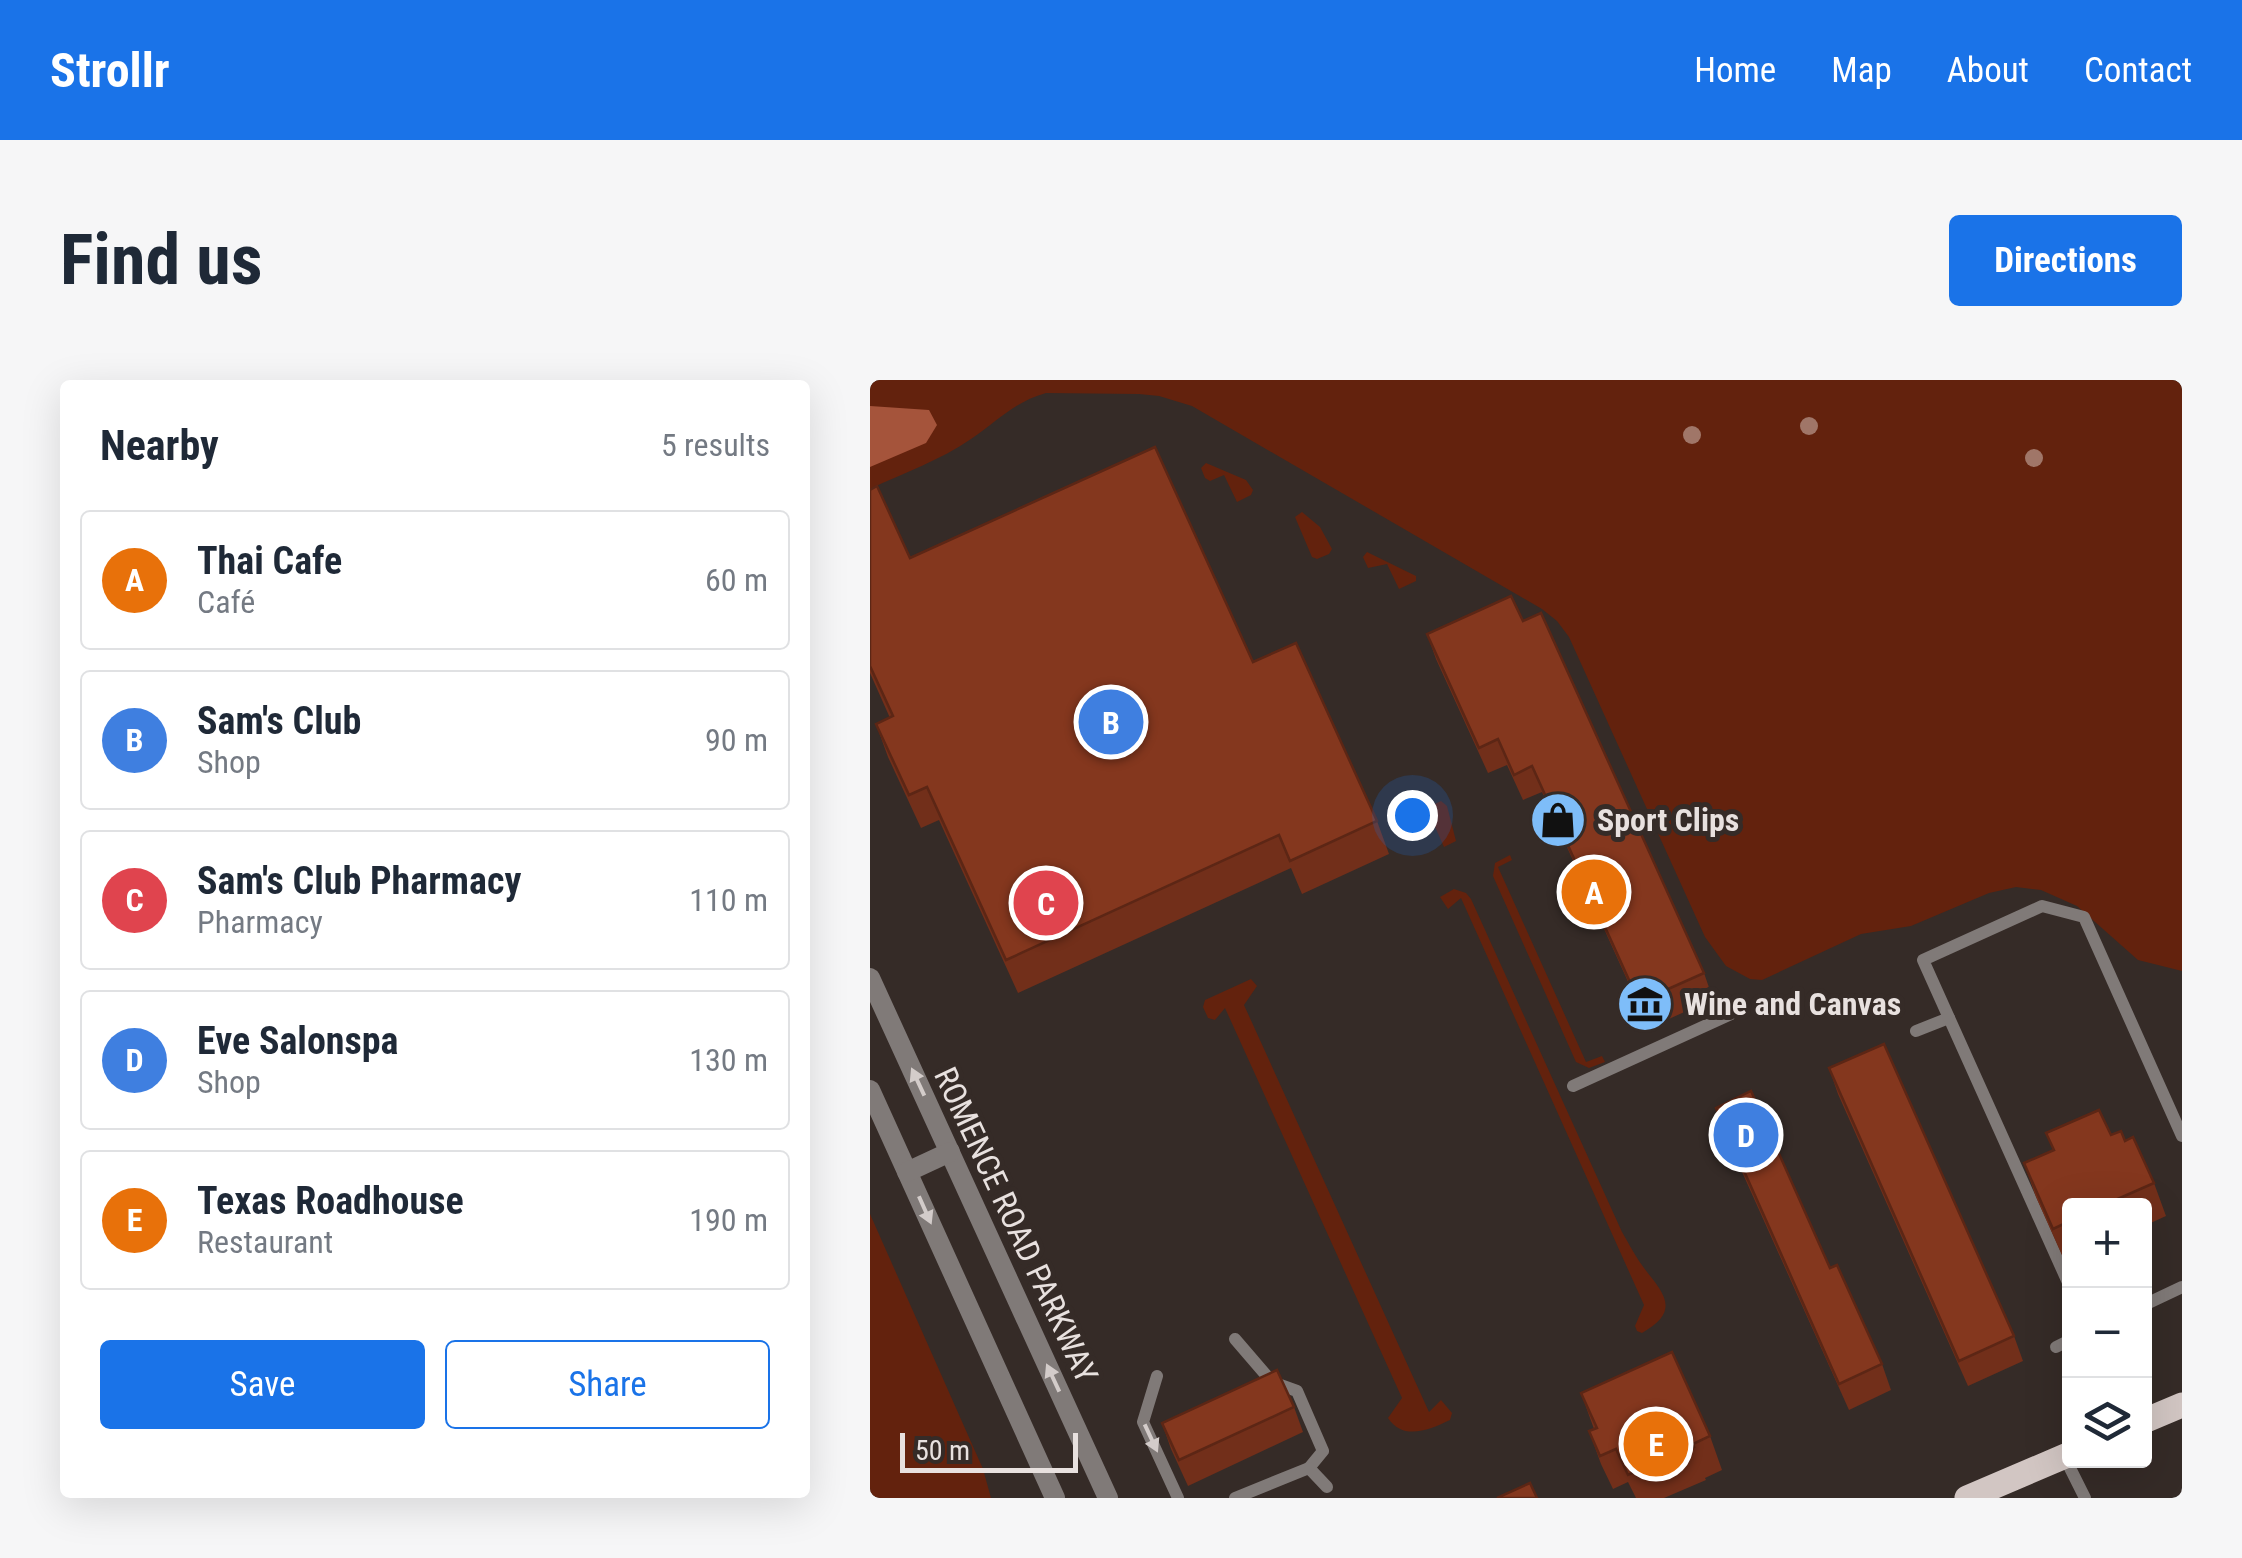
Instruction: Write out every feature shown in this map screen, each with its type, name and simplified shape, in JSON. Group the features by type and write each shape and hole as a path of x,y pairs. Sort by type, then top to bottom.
{"main road":[{"path":"2152,1417 2182,1404"},
{"path":"1968,1498 2062,1457"}],"street":[{"name":"ROMENCE ROAD PARKWAY","path":"870,978 1108,1498"},
{"path":"870,1090 1056,1498"},
{"path":"907,1172 950,1152"}],"lane":[{"path":"2062,1269 1923,960 2042,906 2084,917 2182,1136"},
{"path":"1573,1086 1731,1014"},
{"path":"1916,1031 1949,1018"},
{"path":"2152,1301 2182,1287"},
{"path":"1235,1339 1272,1382 1297,1390 1323,1451 1309,1468 1235,1498"},
{"path":"1157,1376 1144,1422 1178,1498"},
{"path":"1309,1468 1327,1487"},
{"path":"2072,1468 2085,1498"}],"shaded area":[{"path":"870,380 2182,380 2182,971 2138,960 2077,906 2041,890 2016,887 1989,893 1911,926 1861,934 1762,980 1750,979 1726,966 1705,937 1569,637 1542,609 1192,406 1159,396 1046,393 1015,407 947,453 870,489"},
{"path":"870,406 929,410 937,425 926,443 870,467"},
{"path":"1206,463 1246,480 1253,490 1251,495 1237,502 1224,475 1210,481 1205,478 1201,468"},
{"path":"1302,512 1320,527 1332,549 1329,554 1312,557 1295,517"},
{"path":"1367,552 1416,576 1416,581 1399,589 1387,564 1368,568 1363,557"},
{"path":"1441,801 1447,806 1456,841 1444,847 1428,811"},
{"path":"1510,855 1512,860 1498,867 1586,1062 1602,1056 1605,1062 1589,1068 1576,1062 1493,876 1495,863"},
{"path":"1454,889 1471,899 1622,1232 1664,1298 1663,1315 1642,1333 1635,1326 1644,1305 1461,898 1448,909 1440,897"},
{"path":"1251,979 1257,986 1244,1005 1429,1412 1441,1400 1452,1413 1450,1420 1442,1424 1409,1431 1388,1418 1402,1398 1225,1008 1215,1020 1208,1018 1203,1007 1205,1000"},
{"path":"870,1214 983,1469 991,1498 870,1498"}],"building":[{"path":"1155,447 1253,662 1296,643 1377,821 1290,861 1279,835 1006,960 927,787 909,795 876,724 893,716 870,666 870,490 877,486 910,558"},
{"path":"1511,596 1523,621 1541,613 1704,973 1639,1002 1532,766 1514,775 1498,739 1479,748 1427,634"},
{"path":"1884,1044 2014,1336 1959,1361 1829,1068"},
{"path":"1751,1091 1830,1268 1837,1265 1882,1364 1839,1384 1716,1108"},
{"path":"2099,1110 2111,1135 2121,1131 2125,1141 2133,1137 2154,1183 2120,1198 2062,1198 2062,1225 2053,1229 2024,1163 2054,1150 2046,1133"},
{"path":"1672,1352 1710,1436 1693,1444 1694,1447 1628,1475 1616,1449 1600,1456 1589,1431 1597,1428 1581,1393"},
{"path":"1277,1370 1294,1407 1179,1460 1162,1423"},
{"path":"1530,1483 1537,1498 1497,1498"}],"place":[{"name":"Sam's Club","path":"1111,722"},
{"name":"Sport Clips","path":"1558,820"},
{"name":"Thai Cafe","path":"1594,892"},
{"name":"Sam's Club Pharmacy","path":"1046,903"},
{"name":"Wine and Canvas","path":"1645,1004"},
{"name":"Eve Salonspa","path":"1746,1135"},
{"name":"Texas Roadhouse","path":"1656,1444"}]}
